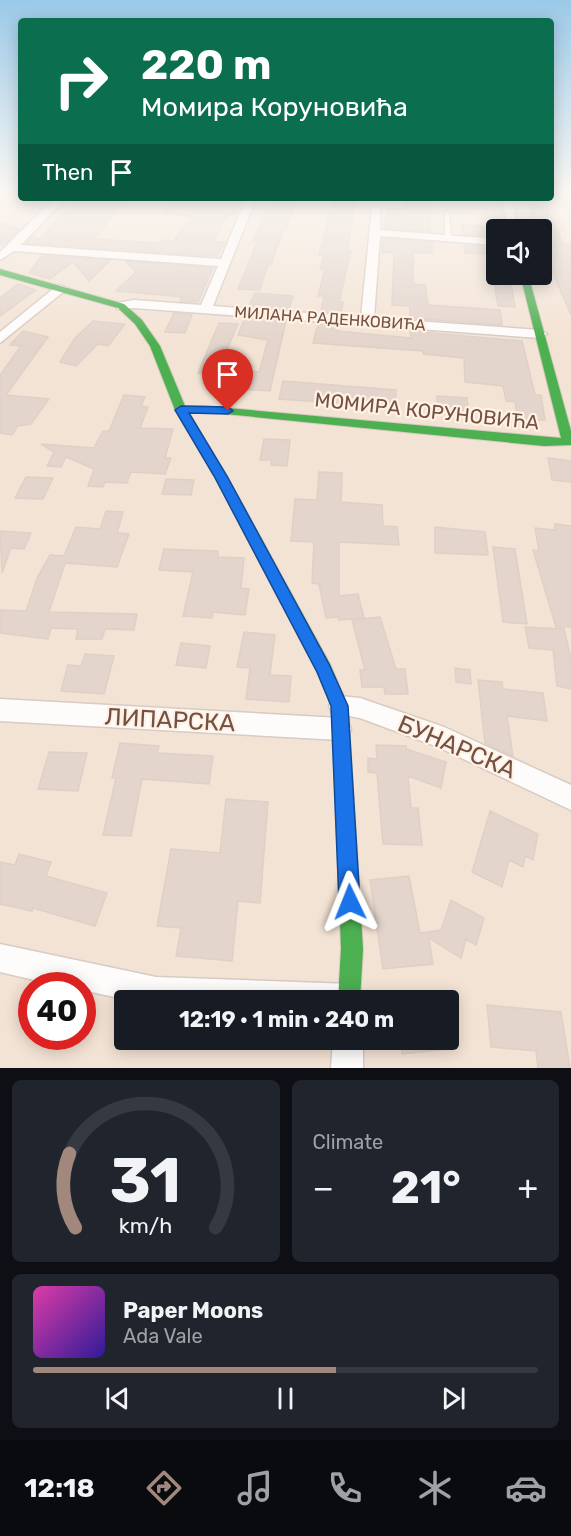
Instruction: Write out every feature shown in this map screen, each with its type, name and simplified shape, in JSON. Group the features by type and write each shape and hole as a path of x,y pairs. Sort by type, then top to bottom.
{"street":[{"path":"0,257 14,248 20,241"},
{"path":"206,309 234,241"},
{"path":"367,321 375,241"},
{"path":"14,248 225,263"},
{"path":"0,272 121,306 138,322 155,346 181,410 221,476 324,669 340,718 352,949 350,990"},
{"name":"МОМИРА КОРУНОВИЋА","path":"181,410 205,409 561,444 568,442 527,285"},
{"path":"0,339 62,288"},
{"name":"МИЛАНА РАДЕНКОВИЋА","path":"121,306 134,304 540,334"},
{"name":"БУНАРСКА","path":"340,718 360,708 444,738 571,798"},
{"name":"ЛИПАРСКА","path":"0,710 340,718"},
{"path":"0,958 147,990"},
{"path":"347,1068 348,1050"}],"shaded area":[{"path":"0,241 486,241 486,285 552,285 552,241 571,241 571,1068 0,1068"}],"building":[{"path":"28,241 225,242 217,256 26,243"},
{"path":"258,241 280,241 271,264 268,264 260,290 238,289"},
{"path":"323,241 349,241 348,251 351,251 339,302 343,302 341,313 321,312 324,296 318,296 325,269 320,269 324,255 319,255"},
{"path":"383,241 432,242 432,253 413,253 413,284 425,285 428,305 500,310 502,325 410,318 410,306 392,305 394,253 382,252"},
{"path":"552,241 571,244 571,315 552,268"},
{"path":"464,245 486,247 486,254 465,253"},
{"path":"42,255 111,260 89,281 73,262 50,279 29,273"},
{"path":"125,261 213,268 198,302 180,301 182,297 116,291 136,272"},
{"path":"18,284 36,290 0,316 0,298"},
{"path":"494,285 511,285 515,307 498,306"},
{"path":"255,293 293,296 289,309 249,306"},
{"path":"174,313 192,315 185,333 165,332"},
{"path":"245,318 286,321 270,391 221,388 226,370 259,372 268,340 238,335"},
{"path":"93,321 125,324 108,346 98,344 76,366 60,362 75,338"},
{"path":"219,323 238,324 216,375 198,373"},
{"path":"318,324 339,325 337,331 411,338 410,331 522,341 535,395 541,395 545,420 518,419 515,402 506,401 503,386 465,382 464,358 423,354 423,351 313,343"},
{"path":"23,331 48,337 6,395 49,399 31,424 18,426 12,435 0,433 0,375 21,346 10,345"},
{"path":"283,381 396,390 395,407 279,399"},
{"path":"124,395 145,397 141,406 148,407 140,428 173,429 165,458 171,458 165,474 131,472 127,483 105,482 103,487 88,486 94,469 66,457 61,467 47,466 54,452 41,444 94,448 103,431 109,431"},
{"path":"437,396 467,398 468,414 438,411"},
{"path":"264,439 290,440 287,466 271,465 272,460 260,460"},
{"path":"548,458 571,461 571,482 552,480"},
{"path":"319,472 342,473 341,502 382,505 383,526 397,527 399,545 339,542 339,596 358,594 364,618 339,620 338,617 326,618 319,584 312,583 314,542 291,541 295,499 317,500"},
{"path":"26,477 53,478 43,499 15,498"},
{"path":"166,479 194,480 191,495 162,494"},
{"path":"106,511 123,512 117,533 129,534 117,567 65,563 49,612 137,614 134,630 105,629 102,639 76,639 78,629 51,628 48,639 0,633 0,610 26,611 38,576 50,555 64,556 76,527 100,529"},
{"path":"555,524 571,526 571,627 556,627 533,550 539,551 535,528 555,530"},
{"path":"435,527 485,532 488,555 435,553"},
{"path":"0,531 31,533 24,549 11,548 2,573"},
{"path":"493,547 515,549 527,624 503,622"},
{"path":"164,549 218,551 218,557 244,558 241,588 249,589 245,615 213,612 212,618 183,616 193,572 159,570"},
{"path":"380,617 396,669 405,669 408,694 385,694 384,687 362,687 360,670 365,670 352,620"},
{"path":"525,627 564,629 571,659 571,689 557,686 553,650 529,648"},
{"path":"244,632 275,635 270,675 291,676 289,702 246,699 250,668 237,667"},
{"path":"181,643 210,646 206,668 176,665"},
{"path":"85,654 114,656 104,694 61,691 68,665 81,666"},
{"path":"455,668 470,670 471,684 456,682"},
{"path":"478,680 502,682 503,689 543,693 547,721 507,716 513,756 485,743"},
{"path":"120,743 159,746 157,753 213,756 209,784 142,779 131,836 103,835 116,778 112,778"},
{"path":"376,745 406,746 406,749 446,762 441,788 408,776 411,808 418,808 422,845 383,844 377,773 368,772 368,758 377,759"},
{"path":"49,752 87,753 78,791 38,789"},
{"path":"226,799 268,802 260,903 238,901 232,961 176,956 181,928 157,926 171,849 220,853"},
{"path":"490,811 538,834 533,860 525,856 523,867 509,860 502,887 472,872"},
{"path":"19,854 51,862 46,876 107,893 95,926 33,908 32,911 0,904 0,862 15,865"},
{"path":"409,876 420,933 441,930 451,900 484,918 476,945 466,939 461,958 429,938 433,964 383,969 370,880"},
{"path":"487,1005 561,1012 570,1068 538,1068 536,1051 491,1047"},
{"path":"401,1050 438,1050 402,1054"}],"traffic: fast":[{"path":"0,272 121,306 139,322 155,346 181,410 221,476 324,669 340,706 352,949 350,990"},
{"path":"181,410 205,409 544,442 568,442 527,285"}],"route":[{"path":"228,411 181,410 221,476 324,669 340,706 350,902"}]}
